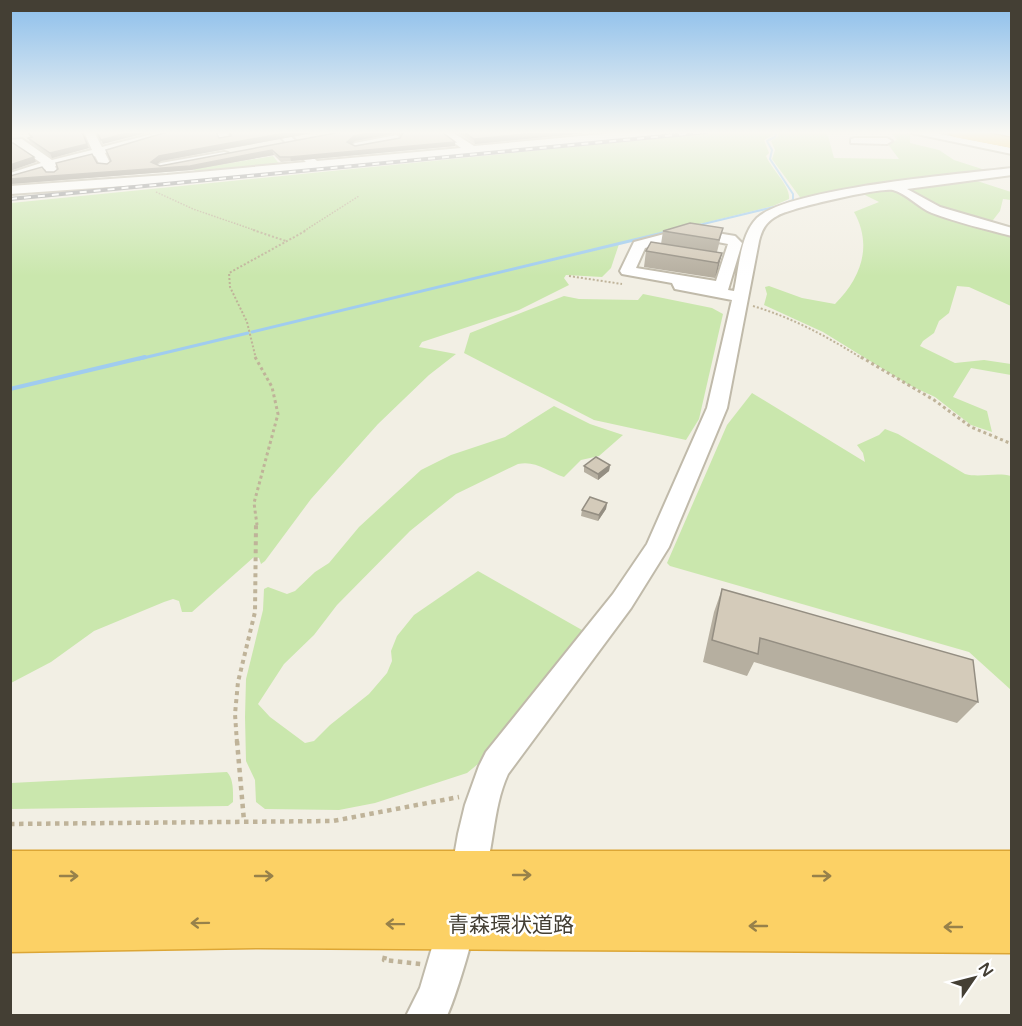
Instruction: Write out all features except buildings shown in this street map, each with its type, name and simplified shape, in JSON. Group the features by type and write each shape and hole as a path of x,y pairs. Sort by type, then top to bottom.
{"highway":[{"path":"10,876 1011,876"},
{"name":"青森環状道路","path":"10,926 260,922 1011,927"}],"street":[{"path":"53,180 55,187"},
{"path":"10,190 155,180"},
{"path":"425,1016 437,996 456,925 468,875 480,801 487,781 497,763 617,609 657,547 717,408 755,230 768,216 796,204 942,180"},
{"path":"894,186 935,210 1011,232"},
{"path":"687,232 730,239 735,243 723,263 722,287 627,271 637,249 639,245 687,232"},
{"path":"637,249 660,253"},
{"path":"680,280 680,286 739,300"}],"path":[{"path":"151,189 193,209 286,241"},
{"path":"244,821 235,714 238,682 255,612 257,529 254,502 278,414 272,387 254,356 247,322 230,287 228,277 229,273 359,196"},
{"path":"568,276 630,285"},
{"path":"739,300 777,313 825,335 900,382 934,400 971,428 1011,444"},
{"path":"10,824 342,820 359,819 442,798 461,797 480,801"}],"green space":[{"path":"243,180 782,180 789,194 789,199 773,206 619,244 611,268 602,277 566,275 564,278 569,285 519,310 422,342 419,347 456,354 429,375 378,424 311,499 265,561 261,564 259,558 254,557 192,612 182,612 179,601 173,599 164,602 94,631 51,662 11,683 11,203"},
{"path":"787,180 919,180 859,189 802,200"},
{"path":"974,180 1011,192 1011,200 1003,199 1000,211 990,224 940,210 905,188"},
{"path":"891,189 913,200 1011,233 1011,306 969,287 957,286 949,313 939,321 934,333 920,346 955,363 984,360 1011,364 1011,375 971,368 953,397 987,411 992,432 971,425 935,397 909,385 823,332 764,305 767,294 765,287 769,286 802,298 835,304 852,283 861,261 863,237 854,212 879,202 863,194"},
{"path":"643,294 712,308 723,314 699,419 686,440 594,420 464,353 470,333 564,296 579,299 638,300"},
{"path":"752,393 865,462 863,453 857,445 879,435 885,429 898,434 965,474 1011,476 1011,690 969,652 670,566 667,563 727,425"},
{"path":"554,406 590,424 623,435 599,456 581,460 564,477 536,465 524,463 456,494 410,531 337,605 314,635 284,664 258,704 270,717 305,743 314,741 369,694 387,673 392,661 391,651 397,636 414,615 478,571 582,630 581,634 478,764 467,773 375,803 339,810 265,809 256,802 255,780 246,761 245,717 246,679 263,610 264,589 268,587 287,594 295,591 315,572 329,563 359,527 421,470 451,455 505,437"},
{"path":"227,772 231,778 233,790 233,802 228,806 11,809 11,783"}],"waterway":[{"path":"695,226 778,206 793,200 793,194 784,180"},
{"path":"252,332 667,232"},
{"path":"139,359 248,333"},
{"path":"10,389 145,357"}],"railway":[{"path":"10,199 209,180"}]}
